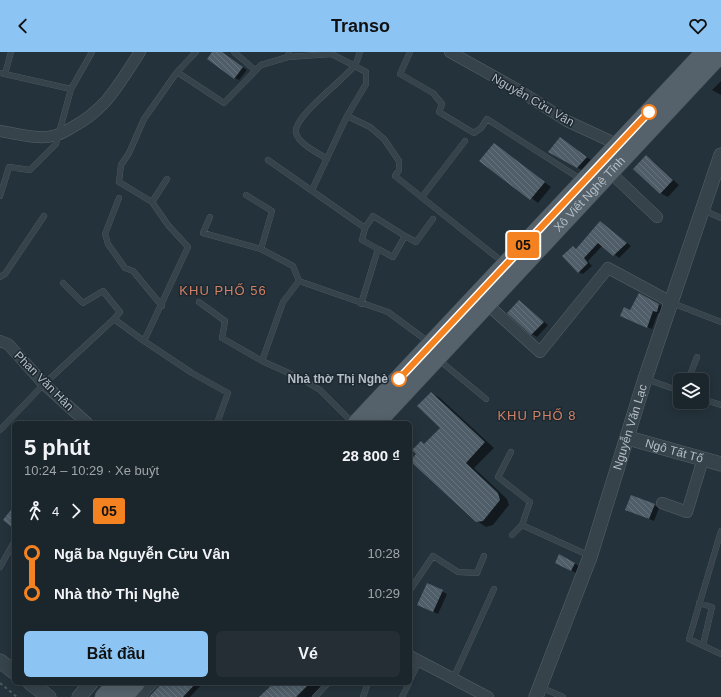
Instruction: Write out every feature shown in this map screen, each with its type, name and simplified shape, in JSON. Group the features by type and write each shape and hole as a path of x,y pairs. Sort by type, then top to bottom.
{"main road":[{"name":"Xô Viết Nghệ Tĩnh","path":"359,421 434,351 488,304 611,174 625,148 704,52"},
{"name":"Xô Viết Nghệ Tĩnh","path":"378,421 506,264 583,181 625,148 721,53"},
{"path":"104,697 115,685"},
{"path":"123,697 134,685"}],"street":[{"path":"0,131 39,137 57,136 92,116 105,104 140,52"},
{"name":"Nguyễn Cửu Vân","path":"450,52 520,91 567,121 625,148"},
{"name":"Nguyễn Văn Lạc","path":"538,692 590,556 628,438 645,379 721,155"},
{"path":"611,174 656,217"},
{"path":"488,304 540,352 608,268 671,302"},
{"name":"Phan Văn Hân","path":"0,341 8,344 44,384 85,421"},
{"name":"Ngô Tất Tố","path":"628,438 721,464"},
{"path":"662,503 687,512 704,459"},
{"path":"415,658 488,697"},
{"path":"0,661 12,670"},
{"path":"33,685 49,697"},
{"path":"79,697 89,685"},
{"path":"139,697 150,685"}],"lane":[{"path":"10,52 2,73 71,89"},
{"path":"0,194 9,167 30,170 56,144 71,89 92,52"},
{"path":"144,341 162,306 188,247 168,225 152,202 119,182 121,165 129,153 144,119 177,72 196,52"},
{"path":"234,52 255,70"},
{"path":"327,158 302,142 296,134 296,126 318,99 355,66 360,52"},
{"path":"410,52 400,74 433,93 442,104 439,112 474,133 481,128 487,119 583,181"},
{"path":"177,72 224,103 261,64 288,54 332,54 366,72 366,84 347,116 312,190"},
{"path":"347,116 370,127 384,139 399,161 399,170 395,176 506,264"},
{"path":"422,197 465,141"},
{"path":"268,160 365,228"},
{"path":"152,202 167,179"},
{"path":"246,195 272,211 261,249"},
{"path":"119,198 105,234 106,240 125,268 133,271 162,306"},
{"path":"703,210 721,218"},
{"path":"0,277 5,274 44,216"},
{"path":"405,236 393,257 362,240 365,228 373,216 416,242 433,219"},
{"path":"210,217 203,234 261,249 293,266 299,281 361,304 388,312 434,351 486,399"},
{"path":"361,304 378,249"},
{"path":"262,361 283,302 299,281"},
{"path":"0,430 44,384 120,312 104,291 83,303 63,283"},
{"path":"199,302 225,321 222,338 262,361 302,379 320,390 351,421"},
{"path":"671,302 721,322"},
{"path":"114,319 192,373 228,393 218,421"},
{"path":"691,373 697,357"},
{"path":"645,379 673,389"},
{"path":"709,401 721,405"},
{"path":"511,452 498,477 530,502 522,525 512,535"},
{"path":"522,525 590,556"},
{"path":"721,532 689,639 721,654"},
{"path":"0,567 12,546"},
{"path":"412,587 433,556 458,572 477,573 484,556"},
{"path":"453,679 494,589"},
{"path":"699,603 712,606 703,645"},
{"path":"412,671 415,658"},
{"path":"315,697 326,685"},
{"path":"363,697 367,685"},
{"path":"402,697 407,685"},
{"path":"538,692 563,697"}],"path":[{"path":"0,683 17,697"}],"building":[{"path":"212,52 222,52 243,67 234,79 207,59"},
{"path":"560,137 587,157 577,168 548,152"},
{"path":"494,143 545,182 530,200 479,161"},
{"path":"646,155 673,180 660,194 633,169"},
{"path":"600,221 627,243 613,256 598,243 584,258 588,263 578,273 562,256 573,246 576,249"},
{"path":"639,293 659,304 657,312 653,311 647,328 620,316 624,307 630,310"},
{"path":"519,300 544,322 531,335 507,313"},
{"path":"431,392 485,442 466,463 498,493 500,500 483,521 476,522 412,463 412,459 416,454 412,450 421,441 424,444 440,428 417,406"},
{"path":"631,495 655,504 649,519 625,510"},
{"path":"12,509 12,527 3,520"},
{"path":"559,554 575,563 571,571 555,563"},
{"path":"427,583 443,590 433,612 417,605"},
{"path":"160,685 194,685 183,697 149,697"},
{"path":"272,685 308,685 296,697 259,697"}],"bus line":[{"name":"05","path":"399,379 649,112"}],"place":[{"name":"Nhà thờ Thị Nghè","path":"399,379"}],"district":[{"name":"KHU PHỐ 56","path":"223,290"},
{"name":"KHU PHỐ 8","path":"537,415"}]}
